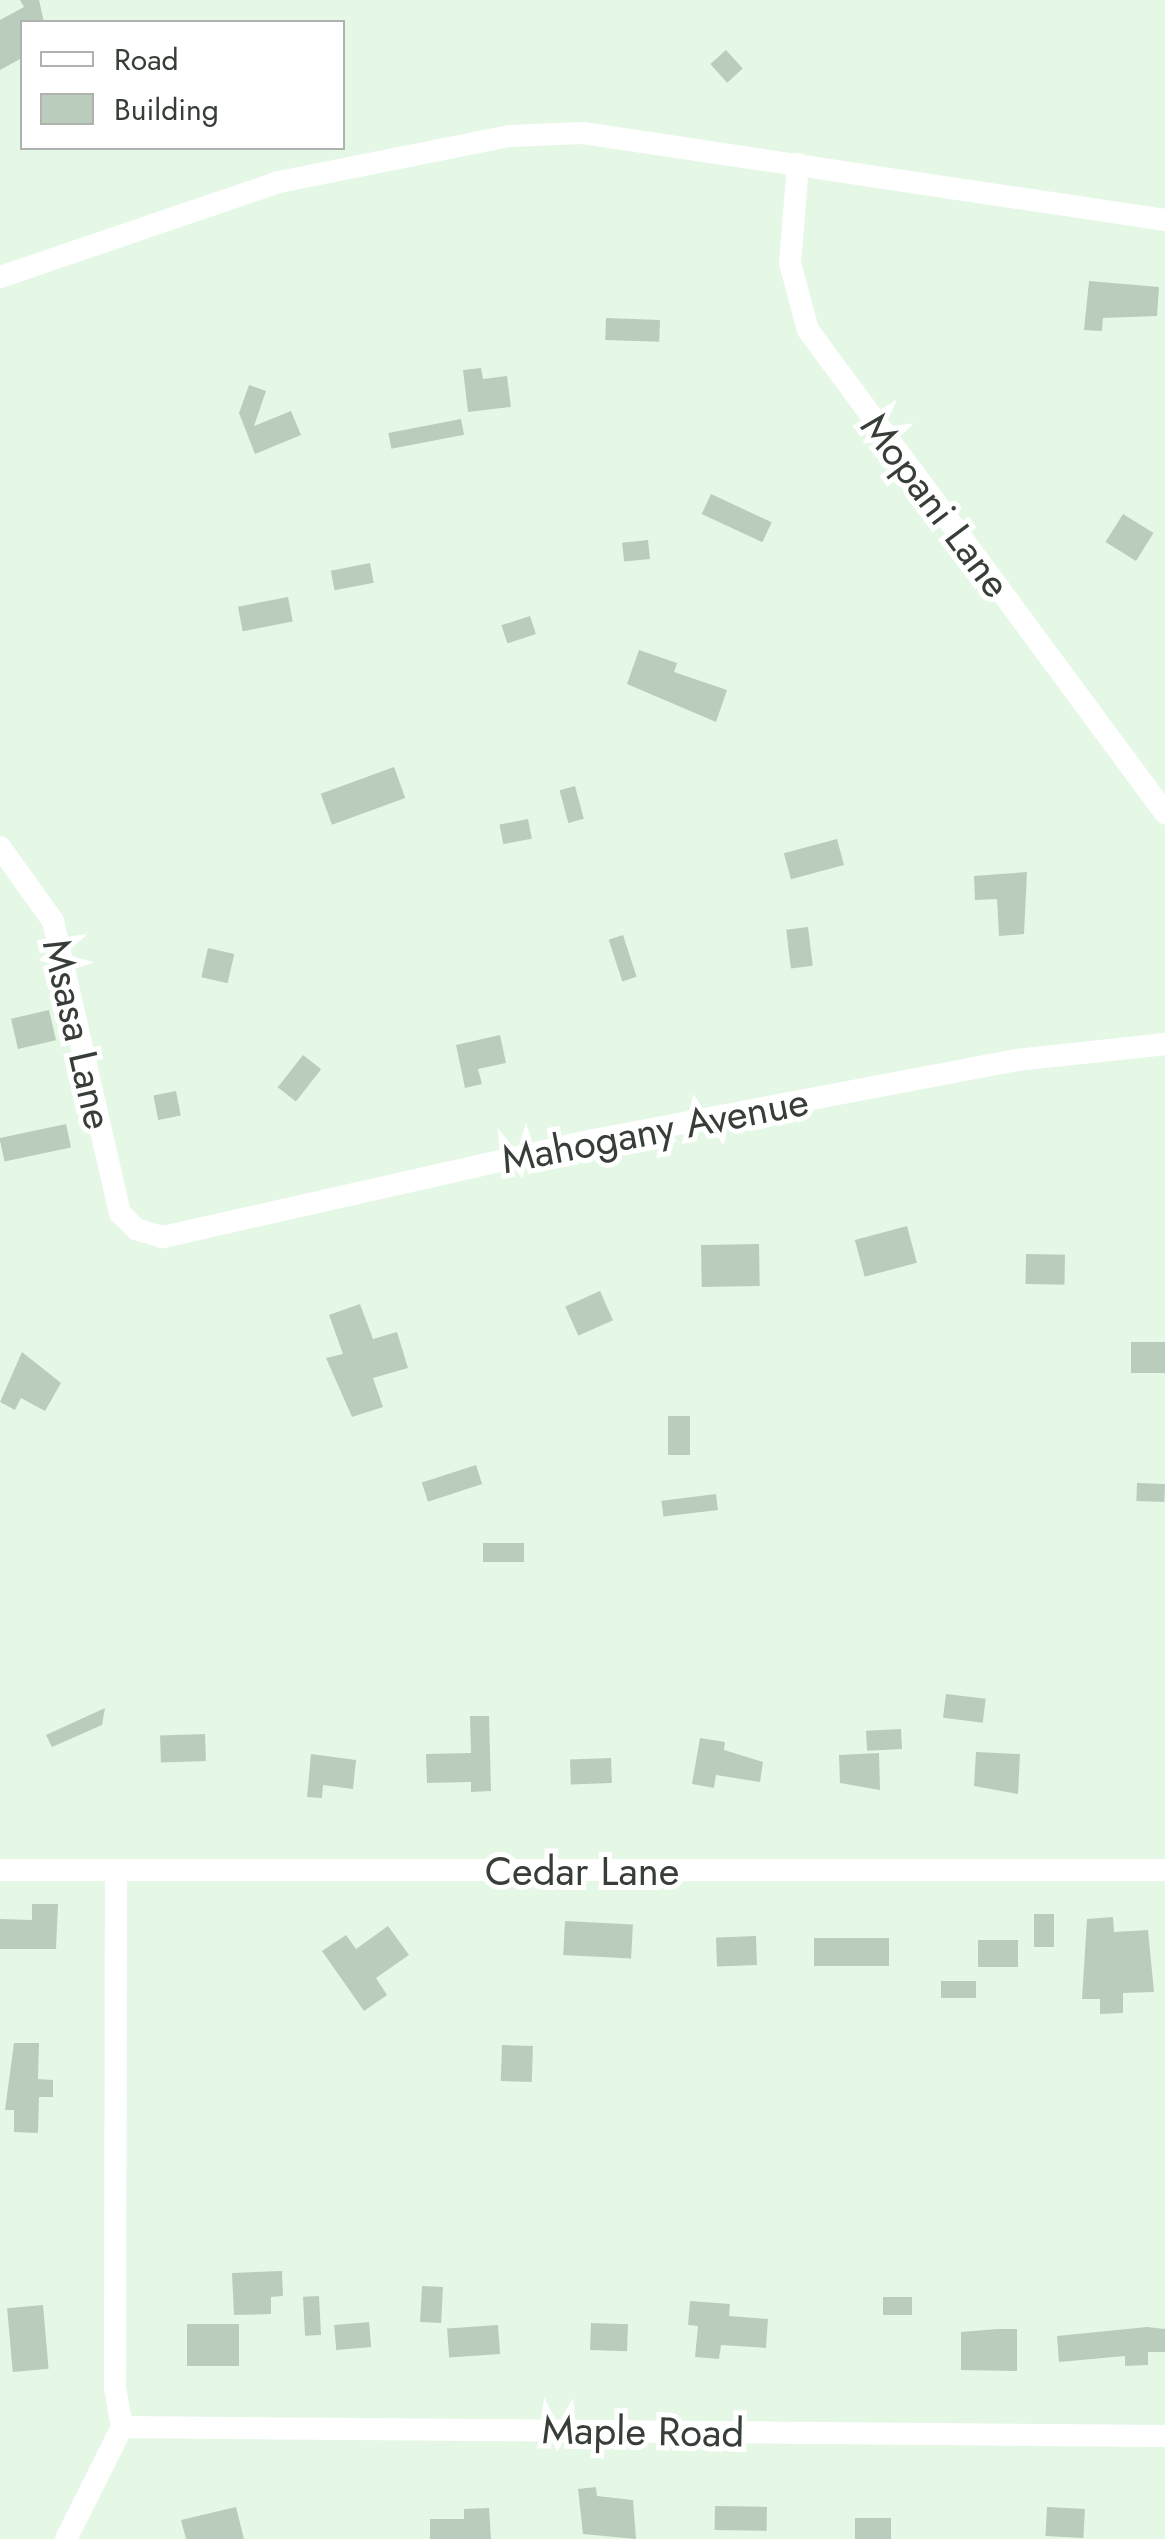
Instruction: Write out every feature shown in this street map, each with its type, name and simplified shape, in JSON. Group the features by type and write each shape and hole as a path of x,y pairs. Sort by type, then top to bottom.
{"street":[{"path":"0,277 279,182 509,136 583,133 1165,220"},
{"name":"Mopani Lane","path":"798,164 790,262 808,330 1165,813"},
{"name":"Msasa Lane","path":"0,847 53,921 120,1213 142,1232"},
{"name":"Mahogany Avenue","path":"142,1232 163,1238 594,1140 1016,1060 1165,1044"},
{"name":"Cedar Lane","path":"0,1870 1165,1870"},
{"path":"66,2539 122,2426 115,2389 116,1871"},
{"name":"Maple Road","path":"122,2426 1165,2436"}],"building":[{"path":"20,0 39,0 44,20 20,20 20,59 0,70 0,20 24,7"},
{"path":"726,50 743,69 727,83 710,64"},
{"path":"1089,281 1159,287 1157,316 1103,318 1102,331 1084,330"},
{"path":"606,318 660,320 659,342 605,340"},
{"path":"481,368 483,379 507,376 511,407 468,412 463,370"},
{"path":"249,385 266,391 254,426 291,411 301,435 255,454 239,413"},
{"path":"461,419 464,435 391,449 388,433"},
{"path":"711,494 772,522 762,542 702,514"},
{"path":"1123,514 1154,533 1136,561 1106,542"},
{"path":"648,540 650,559 624,562 622,543"},
{"path":"370,563 374,583 335,590 331,571"},
{"path":"288,597 293,622 243,631 238,607"},
{"path":"530,616 536,634 507,643 501,625"},
{"path":"639,650 677,663 674,672 727,690 716,722 627,684"},
{"path":"394,767 405,798 332,825 321,794"},
{"path":"575,786 584,819 568,823 560,790"},
{"path":"528,819 532,839 503,844 500,825"},
{"path":"837,839 844,865 791,879 784,853"},
{"path":"1027,872 1024,934 999,936 997,899 975,900 974,876"},
{"path":"808,927 813,966 791,968 786,930"},
{"path":"623,935 637,977 622,981 609,940"},
{"path":"208,948 234,954 228,983 201,977"},
{"path":"49,1010 56,1040 18,1049 11,1019"},
{"path":"500,1035 506,1063 478,1069 482,1084 465,1088 456,1045"},
{"path":"303,1055 321,1069 296,1101 278,1087"},
{"path":"176,1091 181,1116 158,1120 153,1095"},
{"path":"66,1124 71,1147 4,1162 0,1138"},
{"path":"907,1226 917,1263 865,1277 855,1240"},
{"path":"759,1244 760,1286 702,1287 701,1245"},
{"path":"1026,1254 1065,1255 1064,1285 1025,1284"},
{"path":"600,1291 613,1320 578,1336 565,1306"},
{"path":"360,1304 373,1339 397,1332 408,1368 373,1378 383,1407 352,1417 326,1358 343,1354 329,1315"},
{"path":"1131,1342 1165,1342 1165,1373 1131,1373"},
{"path":"22,1352 61,1383 45,1411 21,1398 15,1410 0,1402"},
{"path":"668,1416 690,1416 690,1455 668,1455"},
{"path":"476,1465 482,1484 428,1502 422,1483"},
{"path":"1137,1483 1165,1484 1164,1502 1136,1501"},
{"path":"716,1494 718,1510 663,1517 661,1501"},
{"path":"483,1543 524,1543 524,1562 483,1562"},
{"path":"946,1694 986,1699 983,1723 943,1718"},
{"path":"105,1708 102,1725 52,1747 46,1735"},
{"path":"470,1716 489,1716 491,1791 471,1792 471,1782 427,1783 426,1754 471,1753"},
{"path":"901,1729 902,1749 867,1751 866,1731"},
{"path":"205,1734 206,1761 161,1763 160,1736"},
{"path":"700,1738 725,1742 724,1750 763,1762 760,1782 716,1775 714,1788 692,1784"},
{"path":"976,1752 1020,1754 1018,1794 974,1786"},
{"path":"879,1753 880,1790 840,1783 839,1755"},
{"path":"311,1754 356,1760 353,1789 323,1785 322,1798 307,1797"},
{"path":"611,1758 612,1783 571,1784 570,1759"},
{"path":"32,1904 58,1904 56,1949 0,1949 0,1919 32,1920"},
{"path":"1034,1914 1054,1914 1054,1947 1034,1947"},
{"path":"1113,1917 1114,1932 1148,1930 1154,1992 1123,1993 1123,2013 1100,2014 1100,1999 1082,1999 1087,1919"},
{"path":"565,1921 633,1925 631,1959 563,1955"},
{"path":"388,1926 409,1955 376,1978 387,1995 364,2011 322,1951 346,1935 356,1949"},
{"path":"756,1936 757,1965 717,1966 716,1937"},
{"path":"814,1938 889,1938 889,1966 814,1966"},
{"path":"978,1940 1018,1940 1018,1967 978,1967"},
{"path":"941,1981 976,1981 976,1998 941,1998"},
{"path":"14,2043 39,2043 38,2079 53,2080 53,2097 39,2097 38,2133 14,2132 14,2110 5,2110"},
{"path":"502,2045 533,2046 532,2082 501,2081"},
{"path":"282,2271 283,2296 271,2297 271,2314 234,2315 232,2273"},
{"path":"422,2286 443,2287 441,2323 420,2322"},
{"path":"319,2296 321,2335 305,2336 303,2297"},
{"path":"883,2297 912,2297 912,2315 883,2315"},
{"path":"690,2301 730,2304 729,2316 768,2319 766,2348 721,2345 719,2359 695,2357 698,2326 688,2325"},
{"path":"43,2305 49,2369 13,2372 7,2308"},
{"path":"369,2322 371,2347 336,2350 334,2325"},
{"path":"591,2323 628,2324 627,2351 590,2350"},
{"path":"187,2324 239,2324 239,2366 187,2366"},
{"path":"498,2325 500,2354 449,2357 447,2329"},
{"path":"1147,2327 1165,2329 1165,2352 1148,2352 1148,2365 1125,2366 1125,2356 1059,2362 1057,2336"},
{"path":"1017,2329 1017,2371 961,2370 961,2332"},
{"path":"596,2487 597,2496 633,2500 636,2539 583,2534 578,2489"},
{"path":"715,2506 767,2507 767,2531 715,2530"},
{"path":"236,2507 244,2539 186,2539 181,2520"},
{"path":"1047,2507 1085,2509 1083,2538 1045,2536"},
{"path":"489,2508 491,2539 430,2539 430,2519 464,2519 464,2509"},
{"path":"855,2518 891,2518 891,2539 855,2539"}]}
